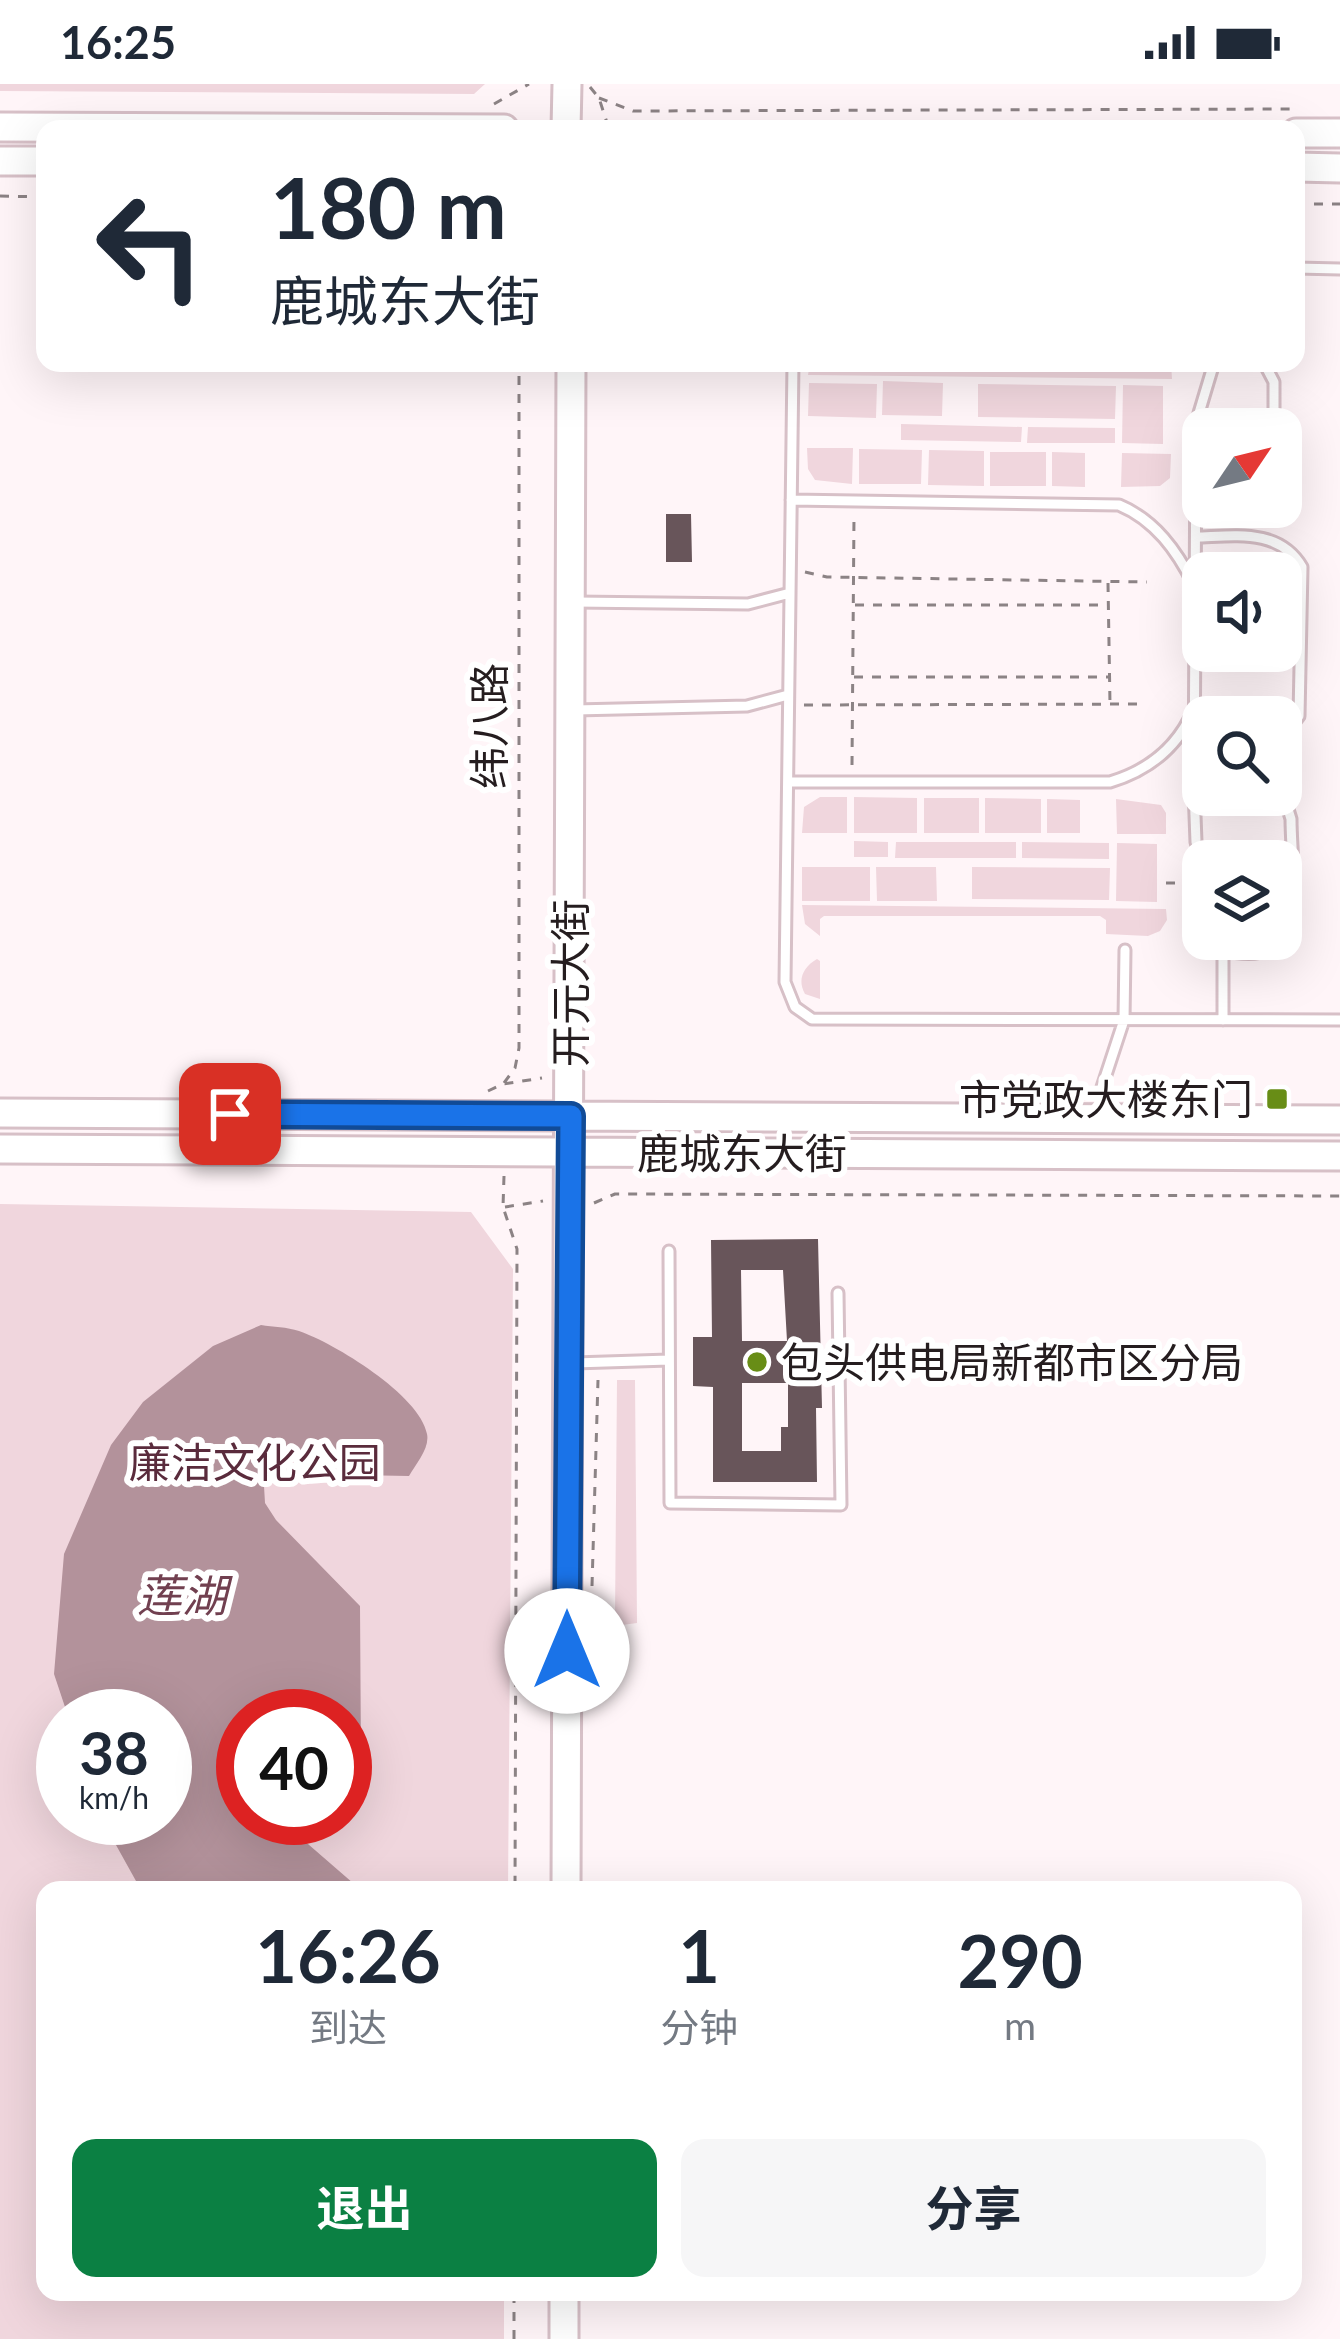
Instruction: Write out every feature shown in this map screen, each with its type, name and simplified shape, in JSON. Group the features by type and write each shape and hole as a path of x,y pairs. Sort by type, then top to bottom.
{"main road":[{"path":"566,120 567,84"},
{"path":"1305,124 1340,133"},
{"path":"0,127 36,127"},
{"path":"0,161 36,161"},
{"path":"1305,167 1340,168"},
{"name":"开元大街","path":"566,1881 572,372"},
{"name":"鹿城东大街","path":"0,1113 1340,1120"},
{"name":"鹿城东大街","path":"0,1149 1340,1156"},
{"path":"564,2301 564,2339"}],"lane":[{"path":"1305,268 1340,269"},
{"path":"793,372 785,982 800,1013 812,1019 1340,1020"},
{"path":"1200,408 1211,372"},
{"path":"1269,372 1274,382 1274,408"},
{"path":"791,500 1119,505 1168,542 1182,566"},
{"path":"1196,528 1196,552"},
{"path":"1196,537 1265,538 1288,549 1301,567 1299,696"},
{"path":"572,591 575,602 590,603 748,604 790,593"},
{"path":"571,700 574,710 747,706 788,695"},
{"path":"788,782 1110,782 1135,773 1165,753 1182,726"},
{"path":"1119,1119 1102,1087 1124,1020 1125,950"},
{"path":"1222,960 1223,1020"},
{"path":"669,1251 670,1503 841,1505 838,1293"},
{"path":"569,1363 669,1360"}],"path":[{"path":"588,84 606,120"},
{"path":"599,98 633,111 1228,120"},
{"path":"0,196 36,197"},
{"path":"1305,204 1340,204"},
{"name":"纬八路","path":"503,1084 515,1068 519,1048 519,372"},
{"path":"851,783 854,500"},
{"path":"803,572 853,578 1147,582"},
{"path":"1108,581 1110,704"},
{"path":"853,605 1108,605"},
{"path":"853,677 1110,677"},
{"path":"802,705 1146,704"},
{"path":"1166,884 1182,884"},
{"path":"589,1207 615,1194 1340,1196"},
{"path":"503,1207 517,1249 515,1881"},
{"path":"514,2301 514,2339"}],"green space":[{"path":"0,84 485,84 474,94 0,91"},
{"path":"1172,372 1172,379 808,375"},
{"path":"883,381 943,383 942,416 882,415"},
{"path":"809,383 877,384 876,418 808,416"},
{"path":"978,384 1116,386 1115,419 978,417"},
{"path":"1123,385 1163,386 1163,444 1122,443"},
{"path":"901,424 1022,427 1021,442 901,440"},
{"path":"1028,427 1115,428 1115,443 1027,443"},
{"path":"807,448 853,448 852,484 815,480 808,469"},
{"path":"859,449 922,450 921,484 859,484"},
{"path":"929,450 984,451 984,486 928,485"},
{"path":"990,452 1046,452 1046,486 990,486"},
{"path":"1052,452 1085,453 1085,487 1052,486"},
{"path":"1122,453 1171,454 1170,478 1160,486 1121,487"},
{"path":"820,797 847,797 847,833 802,833 804,807"},
{"path":"854,797 917,798 917,833 854,833"},
{"path":"924,798 979,798 979,833 924,833"},
{"path":"985,798 1041,799 1041,833 985,833"},
{"path":"1047,799 1080,800 1080,833 1047,833"},
{"path":"1116,799 1161,805 1166,834 1117,834"},
{"path":"854,841 888,842 888,857 854,857"},
{"path":"896,842 1016,842 1016,858 895,858"},
{"path":"1022,842 1109,843 1109,859 1022,858"},
{"path":"1117,843 1157,844 1157,902 1116,901"},
{"path":"802,867 870,867 870,901 802,901"},
{"path":"876,867 936,867 937,901 877,901"},
{"path":"972,867 1110,868 1109,900 972,899"},
{"path":"802,905 1166,909 1167,920 1160,931 1148,936 1106,934 1106,920 1100,916 824,916 820,936 805,924"},
{"path":"817,959 820,999 805,994 802,984 805,970"},
{"name":"廉洁文化公园","path":"0,1204 471,1212 513,1269 508,1881 36,1881 36,2301 504,2301 504,2339 0,2339"},
{"path":"617,1380 635,1380 637,1623 622,1625 615,1619"}],"water":[{"name":"莲湖","path":"261,1325 299,1331 333,1347 393,1387 421,1419 427,1439 409,1476 355,1475 305,1452 289,1459 264,1486 265,1503 276,1520 360,1606 361,1689 216,1689 216,1845 309,1845 351,1881 136,1881 116,1845 192,1845 192,1689 59,1689 54,1674 64,1554 111,1445 143,1402 213,1346"}],"building":[{"path":"666,514 691,514 692,562 666,562"},
{"name":"包头供电局新都市区分局","path":"818,1239 822,1408 816,1408 817,1482 713,1482 713,1387 693,1386 693,1337 712,1337 711,1240","holes":["741,1270 783,1270 787,1341 742,1341","742,1383 788,1383 788,1427 781,1427 781,1451 742,1451"]}],"place":[{"name":"市党政大楼东门","path":"1277,1099"},
{"name":"包头供电局新都市区分局","path":"757,1362"}],"route":[{"path":"230,1114 571,1116 567,1651"}]}
